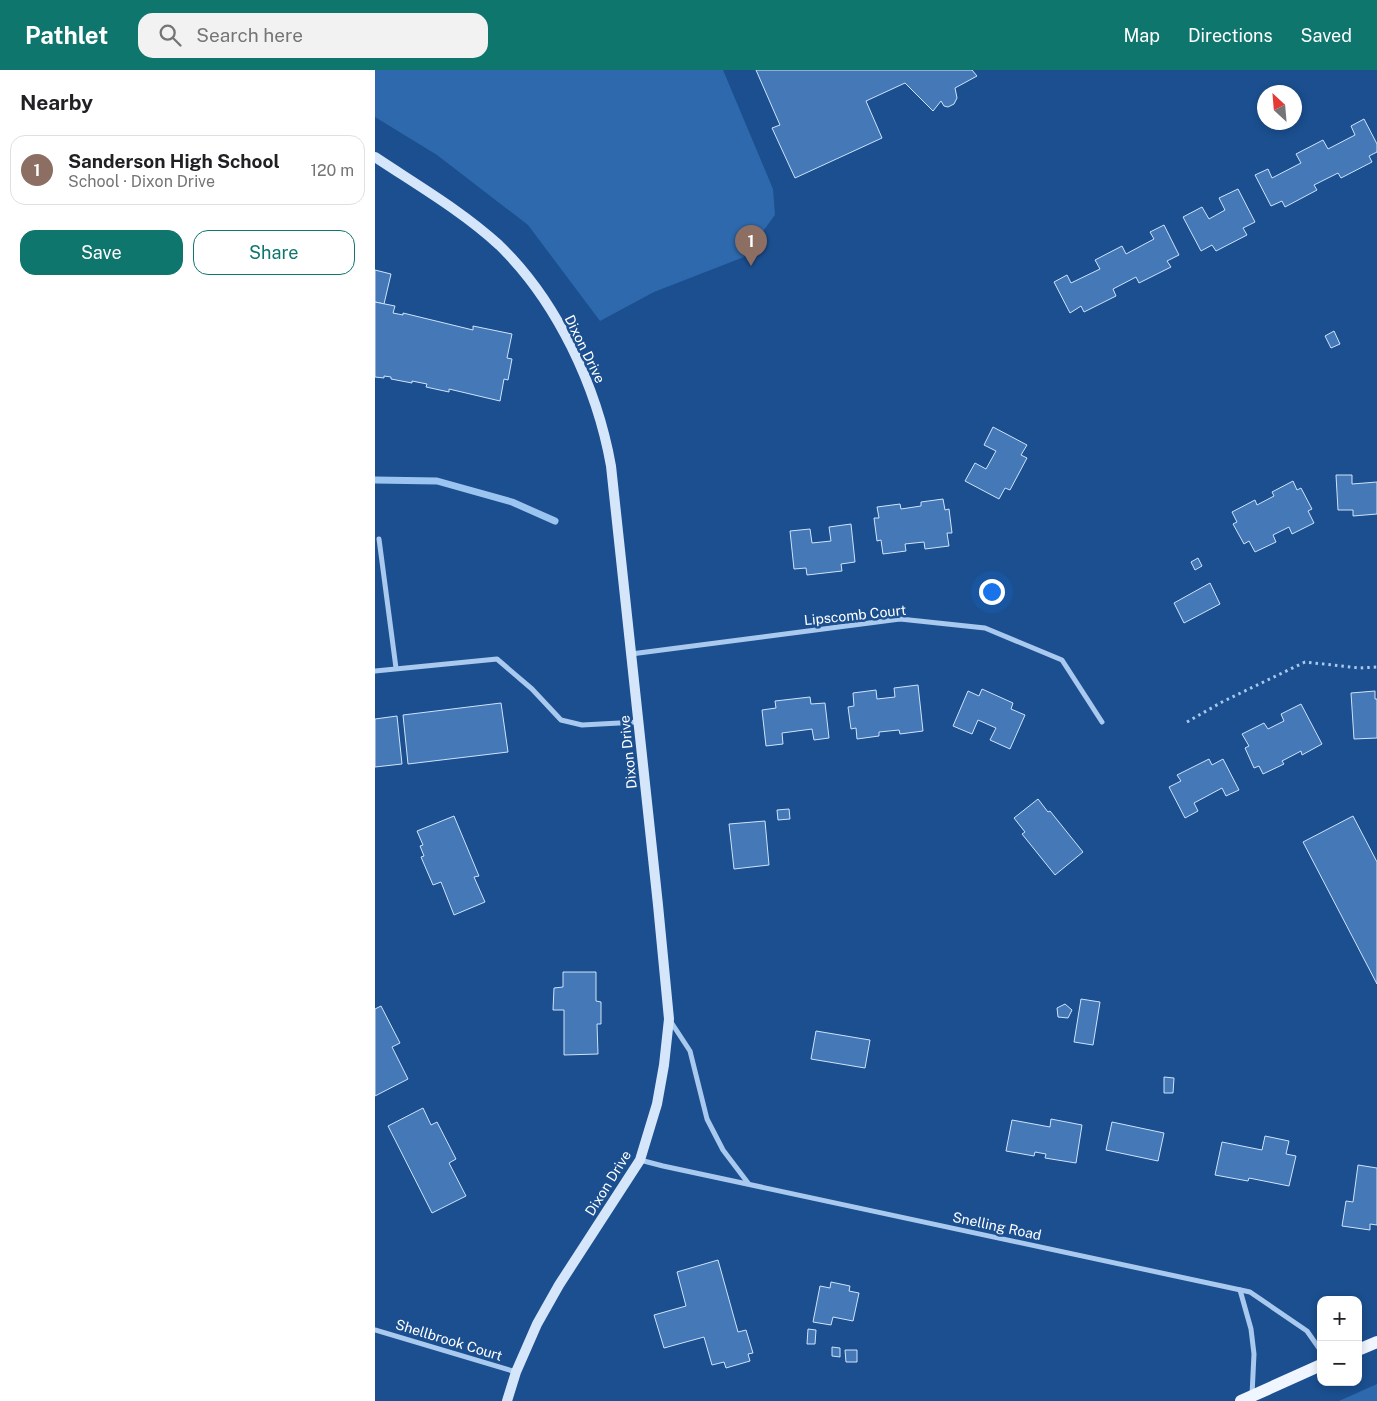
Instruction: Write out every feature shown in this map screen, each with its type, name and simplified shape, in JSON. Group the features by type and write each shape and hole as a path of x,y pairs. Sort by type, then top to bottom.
{"main road":[{"path":"1362,1348 1377,1342"},
{"path":"1247,1399 1317,1368"}],"street":[{"name":"Dixon Drive","path":"375,157 457,211 498,245 517,264 552,311 572,347 590,388 607,442 631,654 669,1019 657,1104 640,1160 559,1285 537,1324 516,1372 507,1401"},
{"path":"379,539 396,668"},
{"name":"Lipscomb Court","path":"631,654 900,619 985,628 1062,660 1102,722"},
{"path":"375,671 497,659 532,689 561,720 582,725 638,722"},
{"path":"669,1019 689,1051 707,1119 723,1150 749,1184"},
{"name":"Snelling Road","path":"640,1160 1250,1292 1307,1331 1317,1345"},
{"path":"1240,1290 1251,1330 1254,1354 1247,1399"},
{"name":"Shellbrook Court","path":"375,1330 516,1372"}],"path":[{"path":"1187,722 1222,702 1305,662 1360,668 1377,667"}],"shaded area":[{"path":"375,70 723,70 773,189 775,215 744,257 654,292 600,321 528,225 437,155 375,117"},
{"path":"1377,1384 1377,1401 1339,1401"}],"building":[{"path":"756,70 972,70 977,76 955,88 957,98 954,104 948,107 944,106 941,101 933,111 905,83 866,101 882,138 795,178 772,128 780,125"},
{"path":"1364,119 1377,144 1377,152 1369,156 1372,162 1341,178 1338,173 1314,185 1317,190 1285,207 1282,201 1271,206 1255,175 1268,169 1272,178 1301,163 1296,154 1323,140 1328,149 1355,135 1351,126"},
{"path":"1238,189 1255,222 1243,228 1247,235 1216,251 1212,245 1201,251 1183,217 1202,207 1209,219 1225,210 1219,198"},
{"path":"1164,225 1179,255 1167,261 1171,267 1139,283 1136,277 1113,289 1116,296 1084,312 1081,306 1070,313 1054,282 1067,275 1071,283 1100,269 1095,260 1122,246 1126,254 1154,239 1150,232"},
{"path":"375,270 391,274 384,304 375,302"},
{"path":"375,302 395,306 393,313 403,315 403,313 473,330 473,326 512,334 507,358 512,359 508,380 504,379 500,401 449,389 449,392 426,387 427,384 412,381 412,383 391,379 391,377 375,377"},
{"path":"1334,331 1340,344 1331,348 1325,336"},
{"path":"993,427 1027,445 1021,455 1027,458 1010,490 1005,488 999,499 965,481 975,463 986,469 996,451 984,445"},
{"path":"1336,475 1352,475 1352,484 1377,482 1377,514 1353,516 1353,510 1338,510"},
{"path":"1293,481 1297,490 1301,488 1312,509 1308,511 1314,523 1292,534 1289,527 1273,535 1276,542 1255,552 1249,541 1244,544 1233,524 1237,522 1232,512 1255,500 1257,505 1274,496 1272,492"},
{"path":"943,499 945,510 949,509 952,533 947,533 949,546 925,549 924,542 905,544 906,551 883,554 881,540 877,541 874,518 879,518 877,507 900,504 901,509 921,506 921,502"},
{"path":"851,524 855,562 841,564 842,571 807,575 806,568 794,569 790,531 810,529 812,543 831,541 829,527"},
{"path":"1198,558 1202,566 1195,570 1191,562"},
{"path":"1210,583 1220,604 1184,623 1174,603"},
{"path":"918,685 923,731 900,734 899,730 879,732 879,736 857,739 856,728 851,729 848,707 854,706 853,693 876,690 877,699 895,697 894,688"},
{"path":"982,689 1013,703 1011,709 1025,715 1010,749 990,740 996,728 978,720 972,734 953,726 968,691 979,696"},
{"path":"1375,691 1375,699 1377,699 1377,738 1354,739 1351,693"},
{"path":"810,697 811,704 825,703 829,738 814,740 812,729 782,733 783,744 766,746 762,710 776,708 775,701"},
{"path":"501,703 508,752 408,764 403,715"},
{"path":"1301,704 1322,744 1302,755 1301,751 1282,761 1284,764 1263,774 1259,766 1254,768 1245,748 1249,746 1242,734 1264,723 1268,729 1284,721 1281,714"},
{"path":"397,716 402,764 375,767 375,719"},
{"path":"1209,759 1212,765 1223,759 1239,790 1226,796 1222,788 1194,803 1198,811 1185,818 1169,787 1181,781 1177,775"},
{"path":"1038,799 1083,852 1055,875 1022,834 1025,832 1014,818"},
{"path":"789,809 790,819 778,820 777,810"},
{"path":"454,816 479,876 474,877 485,902 454,915 441,882 433,885 421,857 424,856 420,846 423,845 417,831"},
{"path":"1353,816 1377,862 1377,984 1303,842"},
{"path":"765,821 769,865 734,869 729,824"},
{"path":"563,972 596,972 596,1001 601,1002 601,1024 597,1024 598,1054 564,1055 564,1010 553,1010 554,988 563,987"},
{"path":"1081,999 1100,1002 1093,1045 1074,1042"},
{"path":"1065,1004 1072,1010 1068,1018 1058,1017 1057,1008"},
{"path":"381,1006 400,1043 392,1047 408,1079 375,1096 375,1009"},
{"path":"816,1031 870,1040 865,1068 811,1059"},
{"path":"1164,1077 1174,1078 1173,1093 1164,1093"},
{"path":"423,1108 431,1125 437,1122 456,1159 449,1163 466,1196 432,1213 388,1126"},
{"path":"1051,1119 1082,1125 1076,1163 1045,1158 1046,1154 1035,1152 1034,1156 1006,1151 1012,1120 1050,1127"},
{"path":"1112,1122 1164,1133 1158,1161 1106,1150"},
{"path":"1265,1136 1289,1141 1286,1154 1296,1156 1289,1186 1249,1178 1248,1181 1215,1175 1222,1142 1262,1150"},
{"path":"1358,1165 1377,1168 1377,1225 1370,1224 1370,1230 1342,1226 1346,1201 1353,1202"},
{"path":"718,1260 738,1332 746,1330 753,1353 748,1354 750,1361 726,1368 724,1362 712,1365 704,1337 664,1348 654,1315 686,1306 677,1272"},
{"path":"831,1282 850,1286 849,1291 859,1293 853,1321 833,1317 831,1325 813,1322 820,1286 830,1288"},
{"path":"808,1329 816,1330 815,1344 807,1344"},
{"path":"832,1347 840,1348 840,1357 832,1356"},
{"path":"845,1350 857,1350 857,1362 846,1362"}],"waterway":[{"path":"375,480 437,481 512,502 555,521"}],"place":[{"name":"Sanderson High School","path":"751,266"}]}
